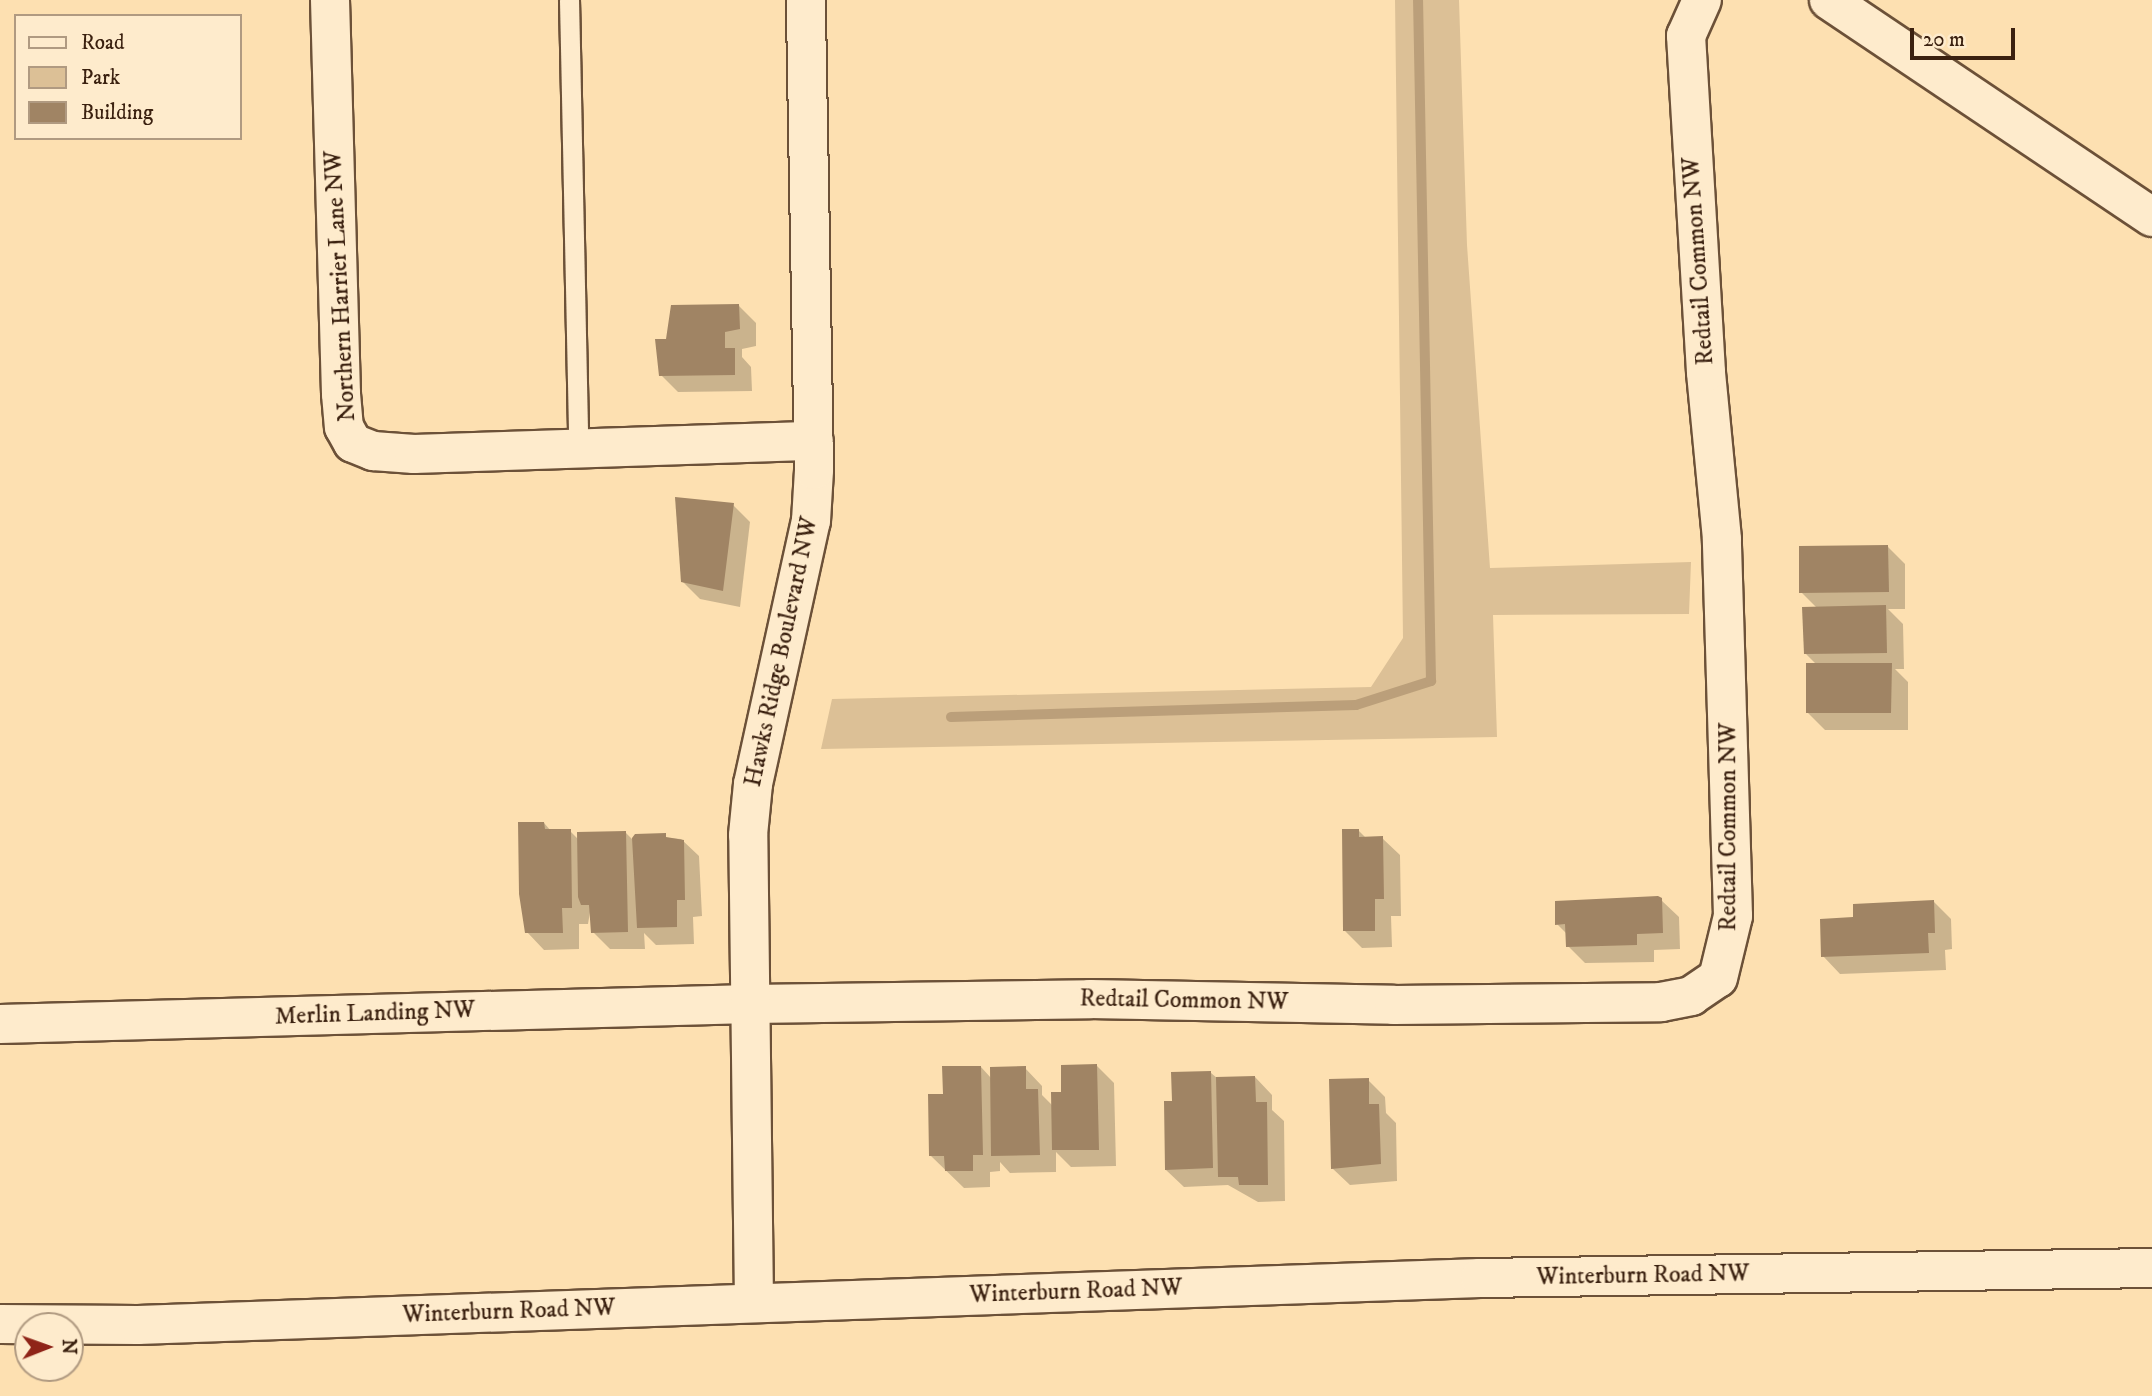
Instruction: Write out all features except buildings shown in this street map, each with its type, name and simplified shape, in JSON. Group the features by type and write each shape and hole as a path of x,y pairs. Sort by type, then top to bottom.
{"street":[{"name":"Northern Harrier Lane NW","path":"330,0 344,427 353,443 373,452 814,441"},
{"name":"Hawks Ridge Boulevard NW","path":"754,1303 748,835 753,784 811,521 814,441 806,0"},
{"name":"Redtail Common NW","path":"751,1003 1090,999 1394,1006 1661,1002 1691,996 1718,978 1732,916 1728,650 1686,36 1702,0"},
{"path":"1829,0 2152,217"},
{"name":"Merlin Landing NW","path":"0,1024 751,1003"},
{"name":"Winterburn Road NW","path":"0,1324 152,1324 1480,1278 2152,1268"}],"lane":[{"path":"569,0 578,446"}],"green space":[{"path":"1395,0 1459,0 1467,245 1490,568 1691,562 1689,614 1493,615 1497,737 821,749 832,699 1371,687 1403,638"}],"waterway":[{"path":"951,717 1356,705 1431,681 1418,0"}]}
